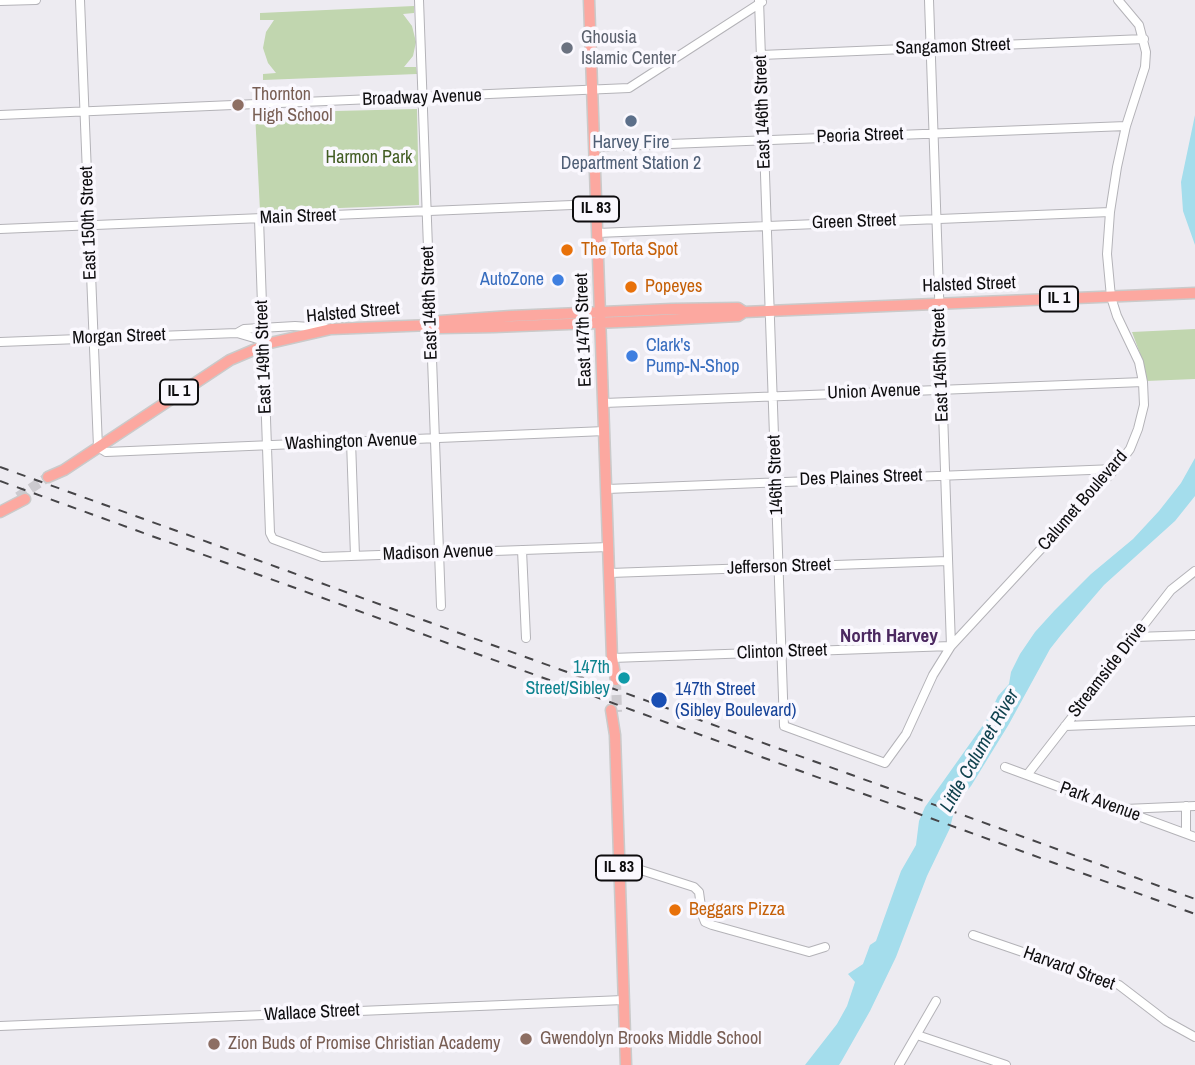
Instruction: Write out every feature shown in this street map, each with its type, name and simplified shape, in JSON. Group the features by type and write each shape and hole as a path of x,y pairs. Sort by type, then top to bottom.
{"main road":[{"name":"East 147th Street","path":"589,0 613,679"},
{"name":"Halsted Street","path":"51,478 214,369 266,343 331,329 431,325 454,327 601,317 738,316 744,312 1195,293"},
{"path":"3,511 21,498"},
{"name":"IL 83","path":"614,711 626,1065"}],"street":[{"path":"0,1 36,0"},
{"name":"East 150th Street","path":"80,0 98,447"},
{"name":"East 148th Street","path":"419,0 441,606"},
{"name":"East 145th Street","path":"929,0 951,646"},
{"path":"1118,0 1139,25 1144,39"},
{"name":"Broadway Avenue","path":"0,115 592,91 635,86 761,1"},
{"name":"East 146th Street","path":"761,1 768,225"},
{"name":"Sangamon Street","path":"761,55 1144,39"},
{"name":"Calumet Boulevard","path":"784,726 885,763 906,734 920,701 951,646 1115,469 1130,449 1144,405 1143,382 1139,362 1111,297 1107,254 1110,212 1126,126 1145,67 1144,39"},
{"name":"Peoria Street","path":"594,147 1126,126"},
{"name":"Main Street","path":"0,229 596,204"},
{"name":"Green Street","path":"597,233 1110,212"},
{"name":"East 149th Street","path":"259,219 263,328 266,343 271,537"},
{"name":"146th Street","path":"768,225 784,726"},
{"name":"Morgan Street","path":"0,342 237,332 244,329 309,325 331,329"},
{"name":"Morgan Street","path":"237,332 266,343"},
{"name":"Union Avenue","path":"604,403 1143,382"},
{"name":"Washington Avenue","path":"98,447 106,452 605,431"},
{"path":"351,441 355,556"},
{"name":"Des Plaines Street","path":"607,489 1115,469"},
{"name":"Madison Avenue","path":"271,537 322,558 609,547"},
{"path":"522,550 526,638"},
{"name":"Jefferson Street","path":"610,573 948,561"},
{"name":"Streamside Drive","path":"1027,775 1171,590 1195,570"},
{"path":"1135,637 1195,635"},
{"name":"Clinton Street","path":"612,658 951,646"},
{"path":"1065,726 1195,720"},
{"name":"Park Avenue","path":"1005,767 1191,835"},
{"path":"1118,809 1190,806 1191,835"},
{"path":"619,863 694,887 699,892 705,922 712,925 809,953 825,947"},
{"name":"Harvard Street","path":"973,935 1119,985 1166,1021 1195,1037"},
{"name":"Wallace Street","path":"0,1026 623,1000"},
{"path":"899,1065 936,1001"},
{"path":"917,1035 1006,1065"}],"green space":[{"path":"414,6 414,13 403,14 412,26 416,42 413,56 404,67 416,67 417,74 263,80 263,74 276,73 268,63 263,48 266,32 274,20 260,20 260,13"},
{"name":"Harmon Park","path":"417,109 419,205 260,211 255,113"},
{"path":"1195,329 1195,379 1146,381 1142,359 1132,332"}],"water":[{"path":"1195,115 1195,245 1183,211 1181,182"},
{"name":"Little Calumet River","path":"1195,458 1195,496 1175,521 1104,585 1050,649 1009,724 971,786 956,803 950,828 927,876 896,957 841,1062 839,1065 805,1065 837,1024 847,1006 855,982 848,974 863,964 870,945 876,941 901,871 916,845 919,821 925,807 986,721 998,696 1009,684 1011,672 1020,654 1054,611 1091,574 1133,539 1159,511 1181,483"}],"tunnel":[{"path":"18,497 48,477"},
{"path":"616,680 617,712"}],"railway":[{"path":"0,467 1195,899"},
{"path":"0,481 1195,914"}],"place":[{"name":"Ghousia Islamic Center","path":"567,48"},
{"name":"Thornton High School","path":"238,105"},
{"name":"Harvey Fire Department Station 2","path":"631,121"},
{"name":"The Torta Spot","path":"567,250"},
{"name":"AutoZone","path":"558,280"},
{"name":"Popeyes","path":"631,287"},
{"name":"Clark's Pump-N-Shop","path":"632,356"},
{"name":"147th Street/Sibley","path":"624,678"},
{"name":"147th Street (Sibley Boulevard)","path":"659,700"},
{"name":"Beggars Pizza","path":"675,910"},
{"name":"Gwendolyn Brooks Middle School","path":"526,1039"},
{"name":"Zion Buds of Promise Christian Academy","path":"214,1044"}],"district":[{"name":"North Harvey","path":"889,637"}]}
